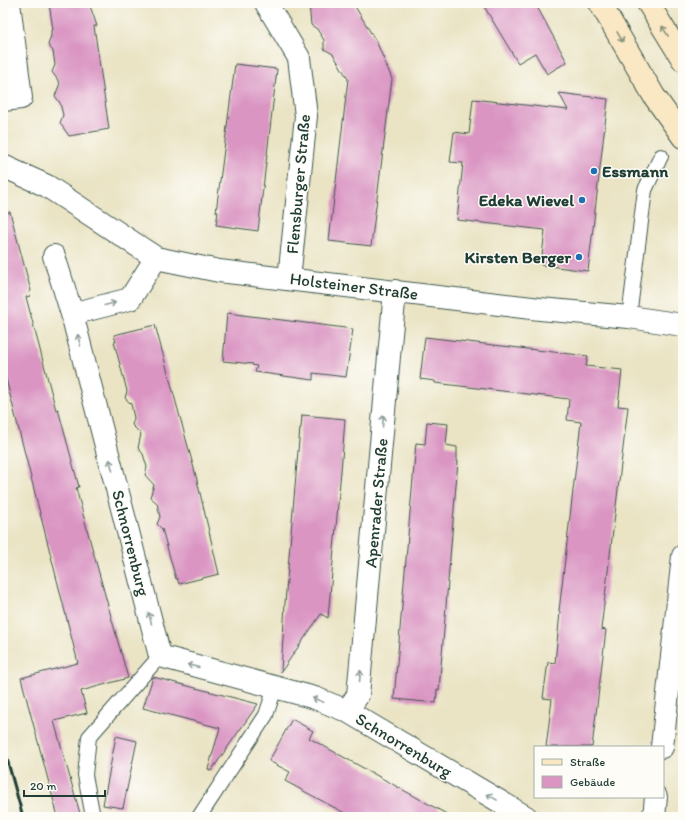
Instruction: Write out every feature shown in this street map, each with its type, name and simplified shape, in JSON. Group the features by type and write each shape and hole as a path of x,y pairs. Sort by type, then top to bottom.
{"main road":[{"path":"600,3 654,96 683,137"},
{"path":"648,3 683,60"}],"street":[{"path":"3,100 21,98 9,3"},
{"name":"Flensburger Straße","path":"266,3 299,58 306,116 289,279"},
{"name":"Holsteiner Straße","path":"3,166 47,186 156,258 219,271 540,309 629,317 683,325"},
{"name":"Schnorrenburg","path":"54,256 72,314 160,656 315,698 347,711 526,817"},
{"path":"72,314 130,299 156,258"},
{"name":"Apenrader Straße","path":"347,711 358,695 395,291"},
{"path":"662,746 676,687 683,556"},
{"path":"654,817 656,798"}],"lane":[{"path":"629,317 645,190 661,156"},
{"path":"93,817 85,775 89,737 160,656"},
{"path":"199,817 266,715 275,688"}],"building":[{"path":"49,3 89,3 97,26 94,26 109,129 69,136 60,123 63,115 60,103 55,96 60,83 52,72 55,65 53,51 48,45 51,30 53,30"},
{"path":"309,3 353,3 377,43 392,79 371,246 329,241 348,79 333,54 324,49 324,40 317,29 311,25"},
{"path":"482,3 535,3 567,62 547,74 535,53 518,63"},
{"path":"235,64 277,69 258,231 216,225 218,212 216,212"},
{"path":"559,93 608,99 588,271 541,265 545,230 457,220 463,163 450,162 454,132 469,134 473,99 568,110"},
{"path":"10,212 31,291 29,292 30,296 26,297 56,410 58,409 79,487 76,488 128,678 81,691 87,713 54,721 81,817 58,817 21,678 78,663 3,367 3,213"},
{"path":"227,313 353,329 346,377 313,373 313,380 255,372 257,366 252,365 253,364 223,361"},
{"path":"155,325 196,476 219,574 179,584 177,578 176,579 162,529 157,524 160,517 157,503 150,497 154,485 145,475 147,467 143,454 138,448 141,434 132,425 134,418 131,404 125,398 127,391 114,342 116,342 114,335"},
{"path":"425,337 588,356 586,366 622,370 618,406 628,407 601,629 606,630 592,746 546,746 552,699 543,698 548,662 555,663 559,611 581,422 567,420 569,399 435,383 435,381 420,379"},
{"path":"302,415 345,419 342,459 328,618 321,614 281,672 285,603"},
{"path":"427,422 448,424 446,445 457,447 458,461 439,690 437,689 436,703 394,699 416,443 425,444"},
{"path":"153,677 258,704 211,771 208,769 220,728 143,708"},
{"path":"292,719 313,731 309,738 452,817 352,817 285,781 290,772 269,761"},
{"path":"116,736 137,741 123,808 103,805"}],"railway":[{"path":"3,744 23,817"}],"place":[{"name":"Essmann","path":"594,171"},
{"name":"Edeka Wievel","path":"582,200"},
{"name":"Kirsten Berger","path":"579,257"}]}
